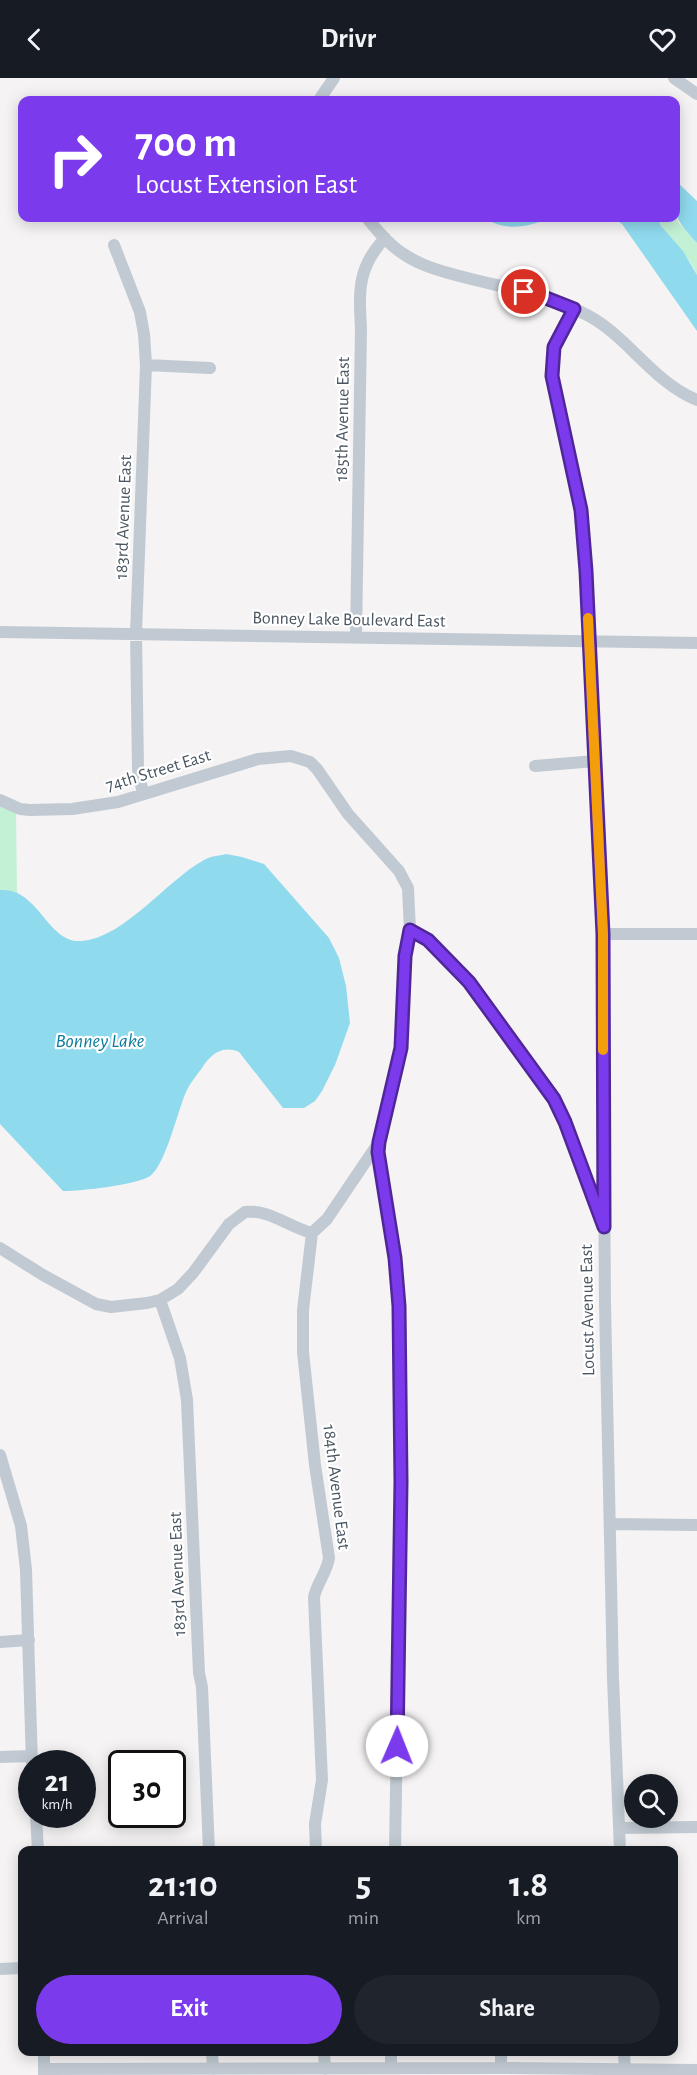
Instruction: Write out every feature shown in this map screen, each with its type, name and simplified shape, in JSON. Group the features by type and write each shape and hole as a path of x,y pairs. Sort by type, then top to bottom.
{"street":[{"path":"322,96 334,78"},
{"path":"674,78 697,94"},
{"path":"370,222 401,253 419,263 454,275 541,296 574,309 608,328 663,379 678,390 697,399"},
{"name":"185th Avenue East","path":"356,637 361,329 359,292 369,258 385,238"},
{"name":"183rd Avenue East","path":"114,245 140,312 146,365 136,633 138,769 143,794"},
{"name":"Locust Avenue East","path":"574,309 554,347 552,376 583,522 595,761 603,934 604,1227 613,1685 620,1846"},
{"path":"146,365 210,368"},
{"name":"Bonney Lake Boulevard East","path":"0,632 697,643"},
{"name":"74th Street East","path":"0,800 20,808 62,810 93,807 258,759 291,756 303,759 310,762 321,775 348,814 403,878 408,888 410,930"},
{"path":"535,766 595,761"},
{"path":"395,1846 401,1482 399,1306 398,1278 380,1167 379,1142 401,1048 405,956 410,930 428,940 469,982 554,1099 565,1122 604,1227"},
{"path":"603,934 697,934"},
{"path":"0,1248 96,1304 125,1306 160,1300 185,1281 229,1224 240,1214 250,1212 266,1214 300,1230 312,1233 327,1219 379,1142"},
{"name":"184th Avenue East","path":"312,1233 303,1310 303,1352 315,1466 329,1558 314,1597 322,1780 315,1824 316,1846"},
{"name":"183rd Avenue East","path":"160,1300 180,1358 187,1400 209,1846"},
{"path":"0,1455 21,1526 26,1570 32,1750"},
{"path":"610,1524 697,1525"},
{"path":"0,1642 29,1640"},
{"path":"0,1757 18,1759"},
{"path":"620,1828 697,1827"},
{"path":"37,1828 38,1846"},
{"path":"0,1969 18,1968"},
{"path":"44,2056 44,2072 308,2072 325,2069 391,2068 459,2072 501,2068 625,2073 697,2070"},
{"path":"210,2071 212,2056"},
{"path":"324,2056 325,2069"},
{"path":"391,2056 391,2068"},
{"path":"501,2056 501,2068"},
{"path":"624,2056 625,2073"}],"green space":[{"path":"659,222 678,222 697,243 697,275 688,259"},
{"path":"0,805 16,811 17,894 0,890"}],"water":[{"path":"680,185 697,201 697,243 680,222"},
{"path":"492,222 538,222 516,227"},
{"path":"619,222 659,222 683,251 697,275 697,331"},
{"name":"Bonney Lake","path":"226,854 264,864 329,938 339,958 346,986 350,1023 335,1065 315,1101 304,1108 283,1108 239,1052 222,1050 205,1063 193,1080 183,1100 166,1150 156,1170 150,1176 121,1185 63,1191 0,1124 0,890 13,891 24,897 60,934 70,940 82,941 114,930 190,869 206,859"}],"slow traffic":[{"path":"588,618 602,892 603,1050"}],"route":[{"path":"397,1746 401,1482 399,1306 398,1278 378,1152 401,1048 405,956 410,930 428,940 469,982 554,1099 565,1122 604,1227 603,934 584,536 574,474 552,376 554,347 574,309 524,292"}]}
